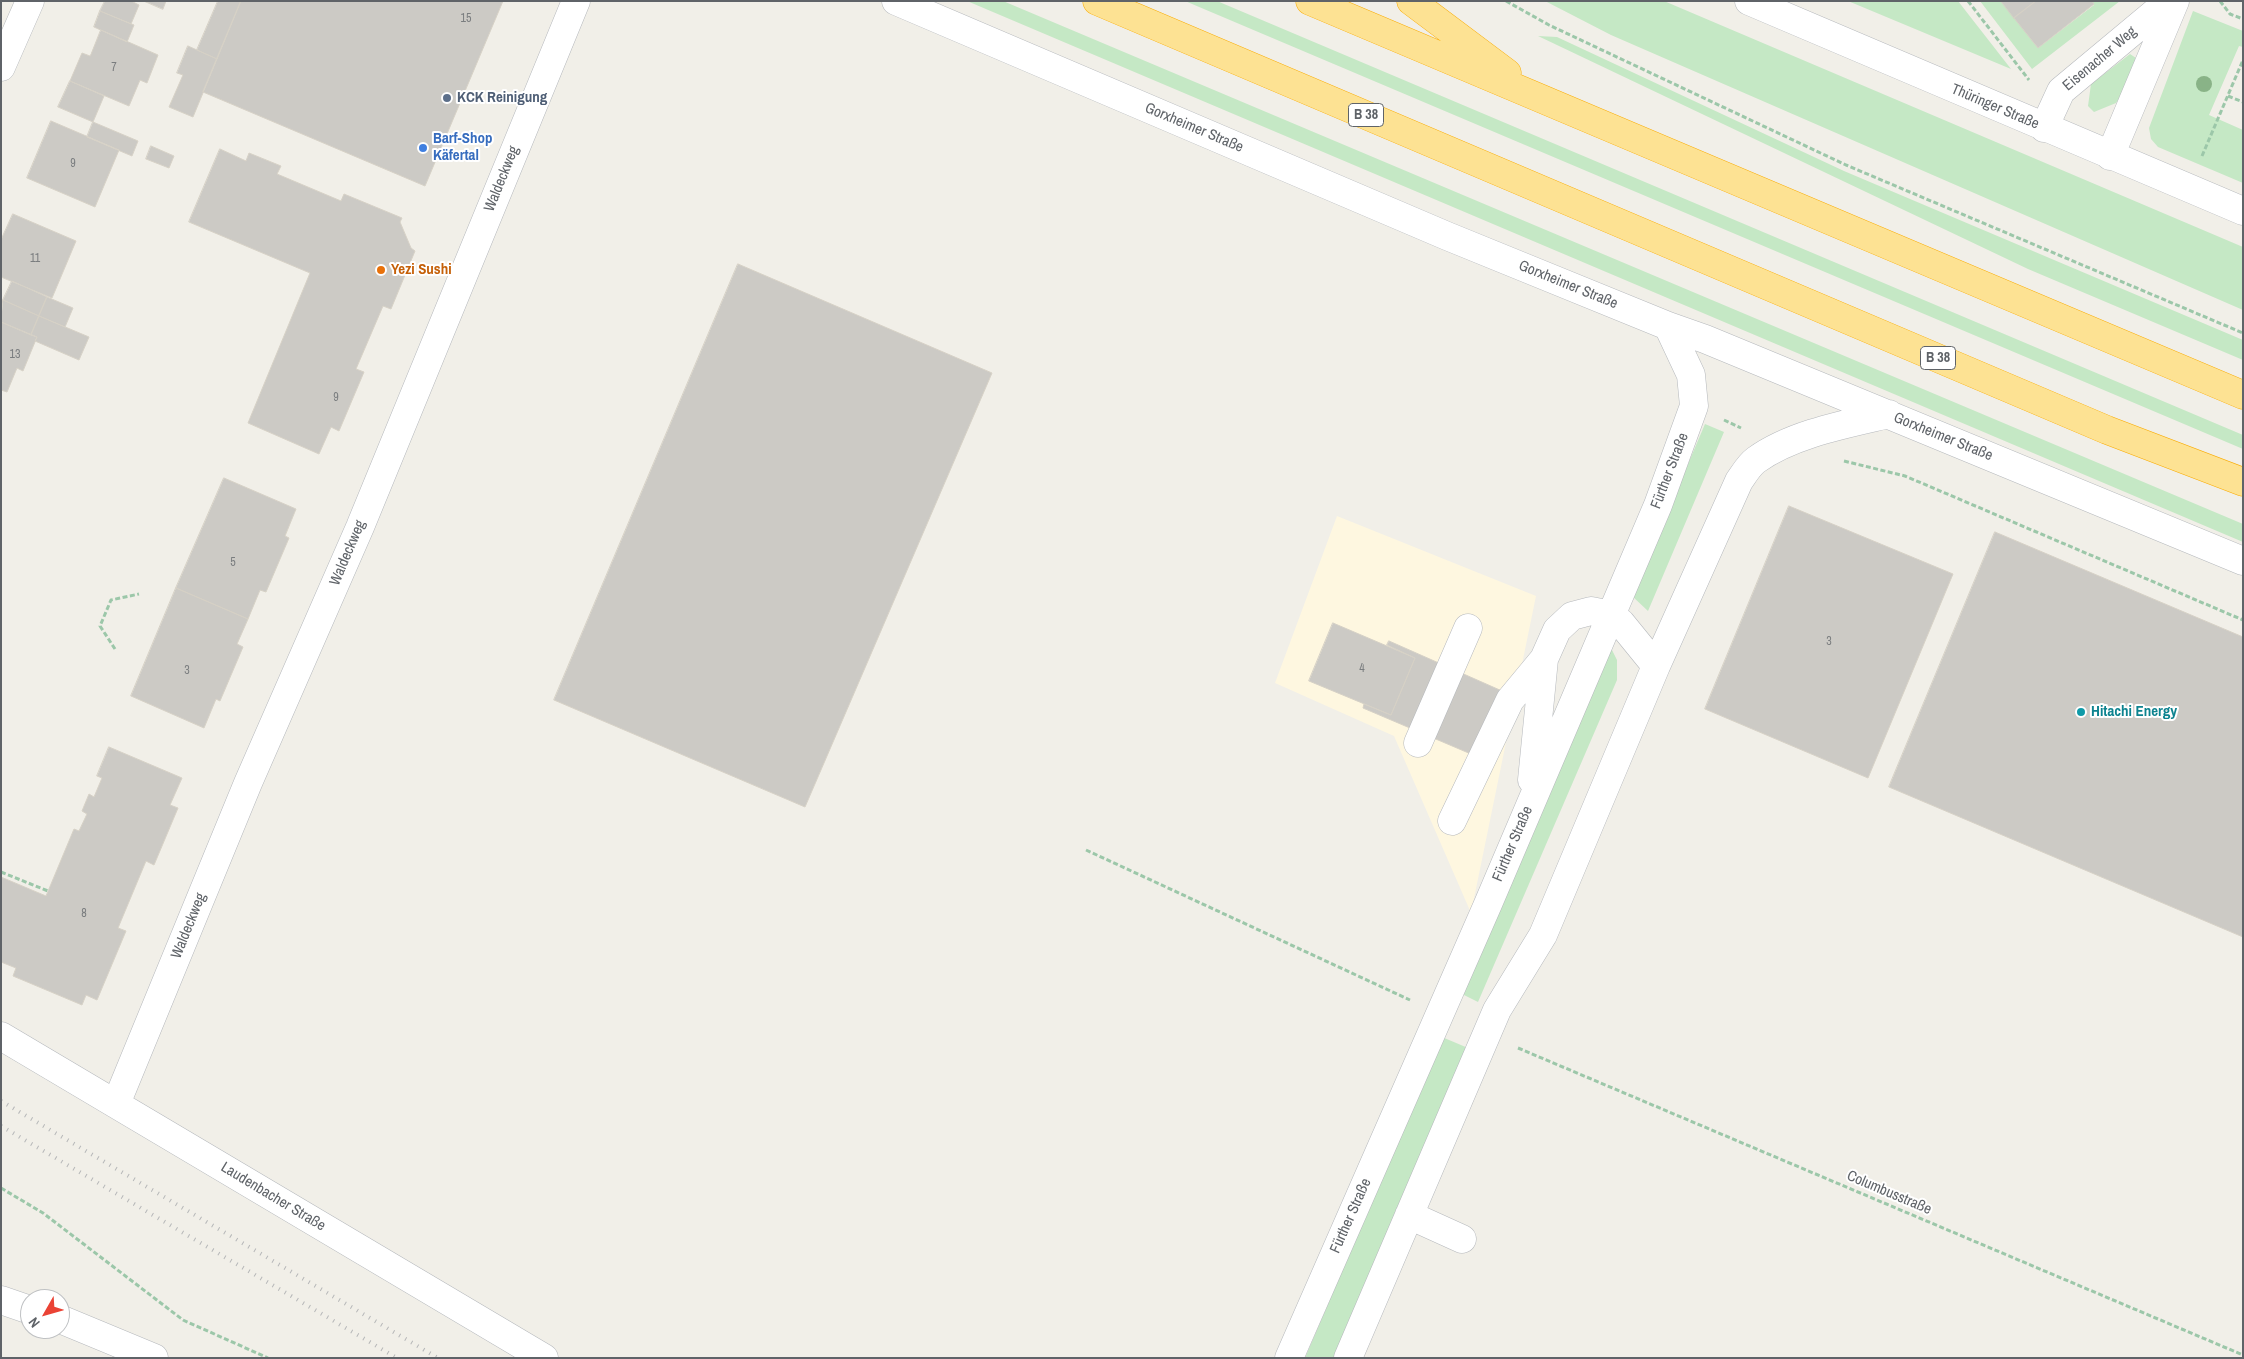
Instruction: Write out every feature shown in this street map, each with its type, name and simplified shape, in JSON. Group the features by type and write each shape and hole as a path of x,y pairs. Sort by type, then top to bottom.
{"highway":[{"name":"B 38","path":"1097,1 2106,430 2243,482"},
{"path":"1310,1 2243,395"},
{"path":"1411,1 1542,99"}],"street":[{"path":"1,67 30,1"},
{"name":"Waldeckweg","path":"116,1104 248,783 362,521 576,1"},
{"name":"Gorxheimer Straße","path":"896,1 1447,236 1889,414 2243,561"},
{"name":"Thüringer Straße","path":"1749,1 2048,119 2110,156 2243,211"},
{"name":"Eisenacher Weg","path":"2048,119 2061,91 2169,1"},
{"name":"Eisenacher Weg","path":"2110,156 2175,1"},
{"name":"Fürther Straße","path":"1289,1358 1530,805 1658,505 1694,406 1691,375 1668,326"},
{"path":"1348,1358 1497,1010 1544,936 1656,666 1738,481 1755,460 1781,446 1828,429 1889,414"},
{"path":"1452,821 1510,700 1544,659 1557,630 1572,616 1591,611 1611,615 1621,623 1656,666"},
{"path":"1418,743 1468,628"},
{"path":"1530,805 1544,659"},
{"name":"Laudenbacher Straße","path":"1,1036 544,1358"},
{"path":"1409,1215 1462,1239"},
{"path":"1,1300 20,1307"},
{"path":"70,1323 154,1358"}],"path":[{"path":"1506,1 1549,25 1846,165 2243,333"},
{"path":"1968,1 2048,119"},
{"path":"2220,1 2230,14 2243,19"},
{"path":"2188,188 2243,60"},
{"path":"2228,96 2243,102"},
{"path":"1694,406 1781,446"},
{"path":"1838,460 1905,476 2243,620"},
{"path":"116,649 100,626 111,600 139,594"},
{"path":"1086,850 1439,1013"},
{"path":"1,872 48,891"},
{"name":"Columbusstraße","path":"1527,1052 2243,1355"},
{"path":"1,1188 43,1212 183,1320 268,1358"}],"shaded area":[{"path":"1337,516 1536,596 1471,913 1394,736 1275,683"}],"green space":[{"path":"967,1 1003,1 2243,524 2243,542"},
{"path":"1185,1 1217,1 2243,435 2243,449"},
{"path":"1545,1 1664,1 2243,247 2243,310 1611,35"},
{"path":"1848,1 1958,1 2011,69"},
{"path":"1980,1 2002,1 2038,48 2094,5 2092,1 2120,1 2032,69"},
{"path":"2193,11 2243,31 2243,47 2239,46 2209,115 2243,130 2243,183 2158,147 2151,139 2149,128"},
{"path":"1538,36 1557,37 1844,171 2243,340 2243,360 2028,269"},
{"path":"2130,54 2136,58 2123,93 2116,103 2094,112 2088,106 2091,84"},
{"path":"1705,424 1724,432 1648,611 1632,596"},
{"path":"1610,646 1617,660 1617,680 1478,1002 1460,993"},
{"path":"1442,1037 1468,1048 1334,1358 1305,1358"}],"building":[{"path":"105,1 131,1 139,5 131,24 100,11"},
{"path":"144,1 166,1 163,9"},
{"path":"218,1 241,1 217,59 197,50"},
{"path":"241,1 503,1 425,186 203,92"},
{"path":"2001,1 2036,1 2014,18"},
{"path":"2036,1 2092,1 2094,4 2038,48 2014,18"},
{"path":"100,11 134,25 127,42 94,27"},
{"path":"101,30 158,55 147,83 140,80 129,106 70,81 82,53 90,56"},
{"path":"188,46 217,59 193,117 169,107 183,75 177,73"},
{"path":"70,81 104,96 93,122 58,107"},
{"path":"51,121 119,150 95,207 27,178"},
{"path":"93,122 138,141 132,156 87,137"},
{"path":"151,146 174,156 169,168 146,159"},
{"path":"220,149 246,161 249,153 281,166 277,174 341,201 344,194 402,218 400,222 411,248 415,251 391,309 383,306 356,369 364,372 339,431 331,427 319,454 248,423 310,273 189,222"},
{"path":"13,214 76,241 52,298 1,277 1,240"},
{"path":"738,264 992,373 805,807 554,700"},
{"path":"12,281 47,297 39,316 3,300"},
{"path":"47,297 73,308 65,327 39,316"},
{"path":"3,300 39,316 31,335 1,322"},
{"path":"39,316 89,337 79,360 35,341 37,337 31,335"},
{"path":"1,322 37,337 23,371 17,368 7,392 1,390"},
{"path":"224,478 296,509 285,536 289,538 266,592 260,590 248,619 176,588"},
{"path":"1789,506 1953,574 1868,778 1705,709"},
{"name":"Hitachi Energy","path":"1995,532 2243,637 2243,937 1889,787"},
{"path":"176,588 248,619 237,644 243,647 220,701 216,699 204,728 131,696"},
{"path":"1333,623 1415,658 1391,715 1309,681"},
{"path":"1389,641 1502,691 1471,754 1363,708 1364,704 1391,715 1415,658 1387,645"},
{"path":"109,747 182,778 170,805 178,808 154,865 146,861 118,928 126,931 97,1000 86,995 82,1005 13,976 16,968 1,962 1,877 46,896 74,829 79,831 87,814 82,811 89,794 94,797 102,778 97,776"}],"railway":[{"path":"1,1101 438,1358"},
{"path":"1,1126 397,1358"}],"place":[{"name":"KCK Reinigung","path":"447,98"},
{"name":"Barf-Shop Käfertal","path":"423,148"},
{"name":"Yezi Sushi","path":"381,270"},
{"name":"Hitachi Energy","path":"2081,712"}]}
